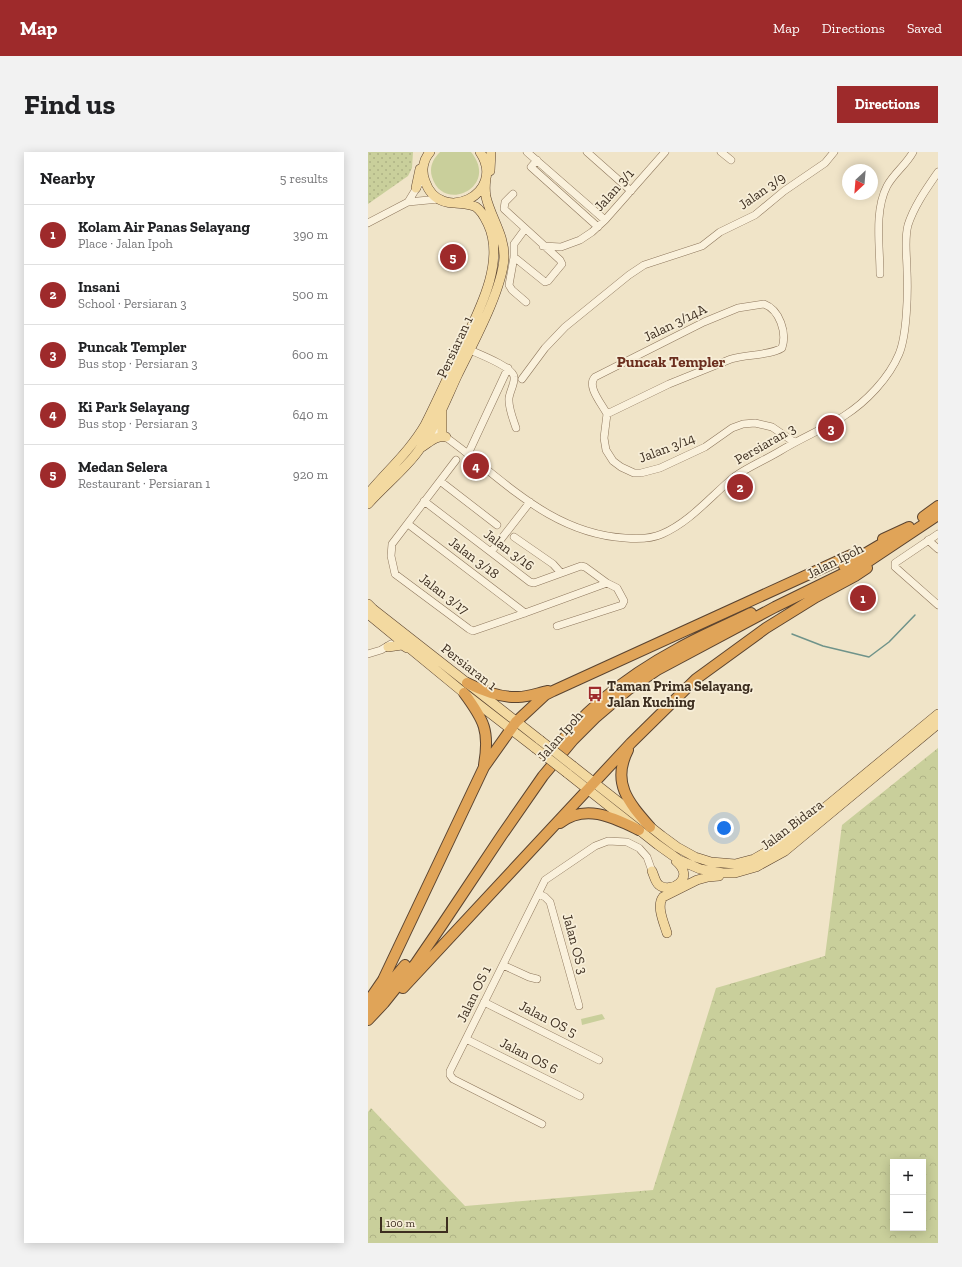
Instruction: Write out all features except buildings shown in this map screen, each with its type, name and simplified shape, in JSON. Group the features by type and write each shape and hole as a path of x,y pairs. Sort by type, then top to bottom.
{"highway":[{"name":"Jalan Ipoh","path":"368,1009 410,959 552,754 595,706 633,676 662,657 831,573 909,527 938,506"},
{"name":"Jalan Ipoh","path":"368,1020 384,1003 416,963 505,829 543,776 573,740 595,718 629,689 662,667 775,607 853,569 892,546 938,515"},
{"path":"368,1003 383,980 484,767 514,725 545,695 802,578 909,527"},
{"path":"368,1027 631,743 696,679 766,628 816,597 855,576 892,546"},
{"path":"466,688 509,697 519,697 553,691"},
{"path":"466,688 485,727 487,742 484,767"},
{"path":"631,743 622,764 622,785 628,801 650,827"},
{"path":"538,842 563,821 580,814 591,813 610,816 639,830"}],"main road":[{"path":"480,152 486,164"},
{"path":"489,206 491,152"},
{"path":"426,153 423,177 429,189 439,199 475,207 483,214"},
{"path":"416,188 426,153"},
{"name":"Persiaran 1","path":"368,494 429,427 442,408 470,350 494,294 502,270 504,249 485,190 486,164"},
{"path":"455,203 467,200 477,194 486,179"},
{"path":"429,199 483,214"},
{"name":"Persiaran 1","path":"368,504 420,448 489,285 492,273 494,248 492,235 483,214"},
{"path":"420,448 437,437 444,436 442,408"},
{"name":"Persiaran 1","path":"368,604 400,635 592,786"},
{"name":"Persiaran 1","path":"368,614 400,635 412,650 466,688"},
{"path":"388,647 402,645 412,650"},
{"name":"Jalan Bidara","path":"592,786 677,847 702,860 725,864 735,864 754,859 782,843 938,714"},
{"name":"Jalan Bidara","path":"592,786 639,830 669,854 688,865 700,869 723,873 735,872 756,867 785,851 938,724"},
{"path":"652,871 658,884 665,888 677,885 684,877 685,873 681,866 658,845"},
{"path":"667,934 660,907 660,901 665,895 702,878 754,872 769,864 785,851"},
{"path":"652,871 658,890 666,892 675,891"}],"street":[{"path":"486,164 488,152"},
{"path":"527,152 605,220"},
{"path":"587,152 631,191"},
{"path":"721,152 731,160"},
{"name":"Jalan 3/9","path":"522,379 545,348 564,327 628,275 644,265 702,246 720,232 755,215 784,191 825,163 834,152"},
{"path":"880,274 879,234 882,198 887,185 908,161 912,152"},
{"name":"Jalan 3/1","path":"544,246 561,247 580,240 592,232 631,191 661,153"},
{"path":"537,160 531,167 598,227"},
{"name":"Persiaran 3","path":"429,427 444,436 530,502 556,519 585,532 616,537 640,539 662,534 684,522 736,476 794,442 844,416 878,386 891,370 904,339 908,282 906,246 908,225 915,209 938,172"},
{"path":"408,202 423,177"},
{"path":"513,194 505,202 504,209 560,260 562,264 547,282 514,257"},
{"path":"368,223 408,202 439,199"},
{"path":"525,229 514,244 510,288 526,302"},
{"name":"Jalan 3/14A","path":"764,304 773,309 781,322 784,337 782,348 774,351 730,359 669,384 607,414 592,387 593,379 595,377 704,322 738,308 764,304"},
{"path":"470,350 508,368 513,373 514,377 509,399 516,428"},
{"path":"468,454 508,368"},
{"name":"Jalan 3/14","path":"607,414 604,438 606,450 613,461 621,467 634,473 641,473 660,468 705,447 732,428 743,424 755,423 772,427 794,442"},
{"name":"Jalan 3/17","path":"456,460 392,544 391,556 396,574 469,629 473,630 607,583"},
{"path":"440,482 497,525"},
{"name":"Jalan 3/16","path":"424,501 530,582 534,583 581,566 585,567 607,583"},
{"path":"491,552 530,502"},
{"name":"Jalan 3/18","path":"408,524 525,613"},
{"path":"933,601 894,565 938,534"},
{"path":"514,537 553,564 561,573"},
{"path":"928,540 938,549"},
{"path":"557,626 624,604 624,601 617,588 607,583"},
{"path":"368,654 388,647 400,635"},
{"name":"Jalan OS 1","path":"542,1124 453,1079 450,1075 450,1071 545,880 590,849 601,843 614,841 627,842 639,848 647,857 652,871"},
{"name":"Jalan OS 3","path":"539,894 550,902 579,1006"},
{"path":"503,965 537,979"},
{"name":"Jalan OS 5","path":"484,1002 599,1060"},
{"name":"Jalan OS 6","path":"466,1039 580,1096"}],"green space":[{"path":"368,152 413,152 412,168 408,176 368,204"},
{"path":"440,152 471,152 478,165 479,176 474,185 466,192 457,195 447,194 438,188 432,177 431,167 435,157"},
{"path":"938,748 938,1243 368,1243 368,1112 371,1108 465,1206 653,1190 716,988 825,956 842,825"},
{"path":"602,1014 605,1019 582,1025 581,1019"}],"waterway":[{"path":"792,634 823,646 869,657 889,642 915,615"}],"place":[{"name":"Medan Selera","path":"453,257"},
{"name":"Puncak Templer","path":"831,428"},
{"name":"Ki Park Selayang","path":"476,466"},
{"name":"Insani","path":"740,487"},
{"name":"Kolam Air Panas Selayang","path":"863,598"},
{"name":"Taman Prima Selayang, Jalan Kuching","path":"595,694"}],"district":[{"name":"Puncak Templer","path":"671,362"}]}
